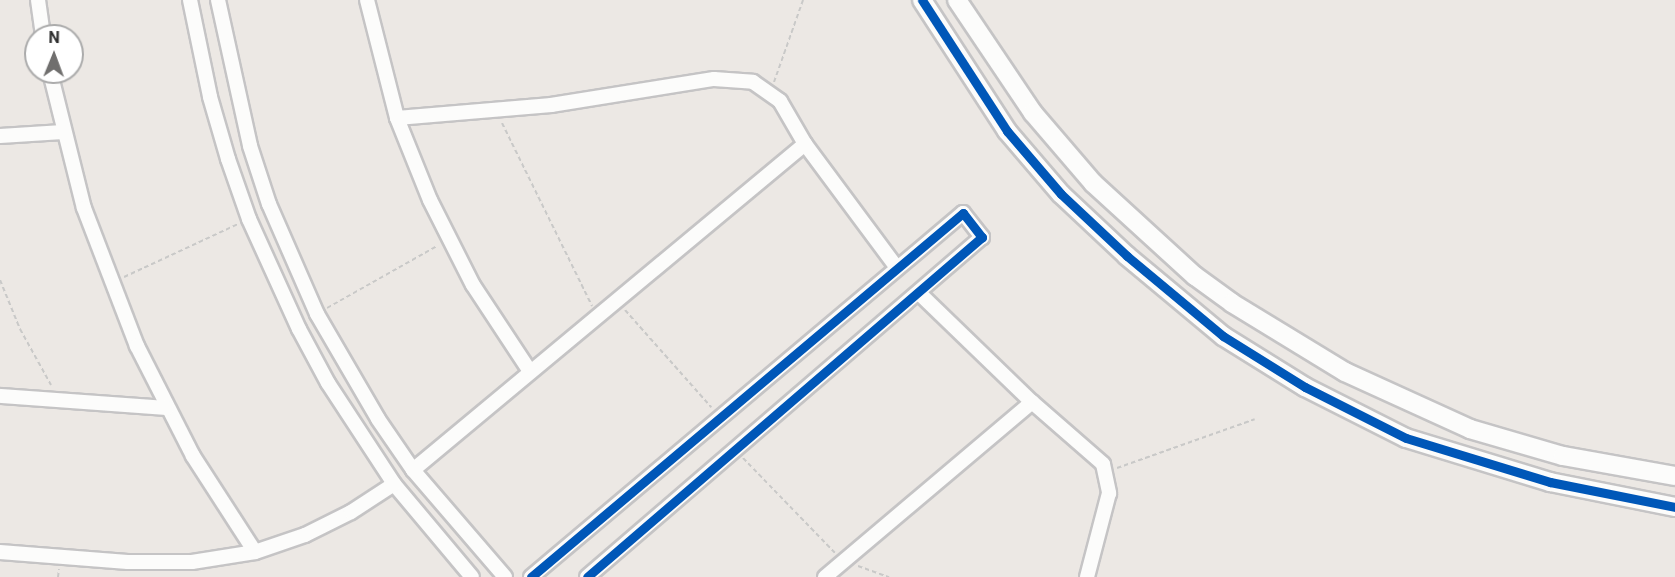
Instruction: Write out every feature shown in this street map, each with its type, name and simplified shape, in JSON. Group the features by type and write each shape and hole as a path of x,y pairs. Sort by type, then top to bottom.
{"street":[{"path":"38,0 42,24"},
{"path":"190,0 210,97 249,219 298,329 328,383 394,484 472,577"},
{"path":"218,0 250,146 269,204 317,314 378,419 413,470 505,577"},
{"path":"367,0 397,118 449,240 529,370"},
{"path":"922,0 1001,122 1061,194 1126,256 1223,336 1305,387 1406,438 1550,482 1675,507"},
{"path":"957,0 1033,112 1093,183 1195,276 1260,322 1345,372 1470,429 1563,456 1675,476"},
{"path":"397,118 496,111 714,79 753,82 770,92 805,144 897,268"},
{"path":"53,84 63,132 110,283 166,408 222,504 255,552"},
{"path":"0,136 63,132"},
{"path":"413,470 529,370 805,144"},
{"path":"531,577 718,416 963,213 982,237 587,577"},
{"path":"919,293 1032,402 1092,451 1106,472 1109,493 1087,577"},
{"path":"0,396 166,408"},
{"path":"825,577 1032,402"},
{"path":"0,552 128,562 192,562 255,552 333,522 394,484"}],"path":[{"path":"770,92 802,0"},
{"path":"496,111 597,316"},
{"path":"110,283 249,219"},
{"path":"317,314 449,240"},
{"path":"0,280 20,329 59,400"},
{"path":"616,301 718,416"},
{"path":"1106,472 1256,419"},
{"path":"735,450 843,561 889,577"}],"cycle path":[{"path":"922,0 1007,131 1061,194 1127,256 1223,336 1305,387 1406,438 1550,482 1675,507"},
{"path":"531,577 963,213 982,237 587,577"}]}
